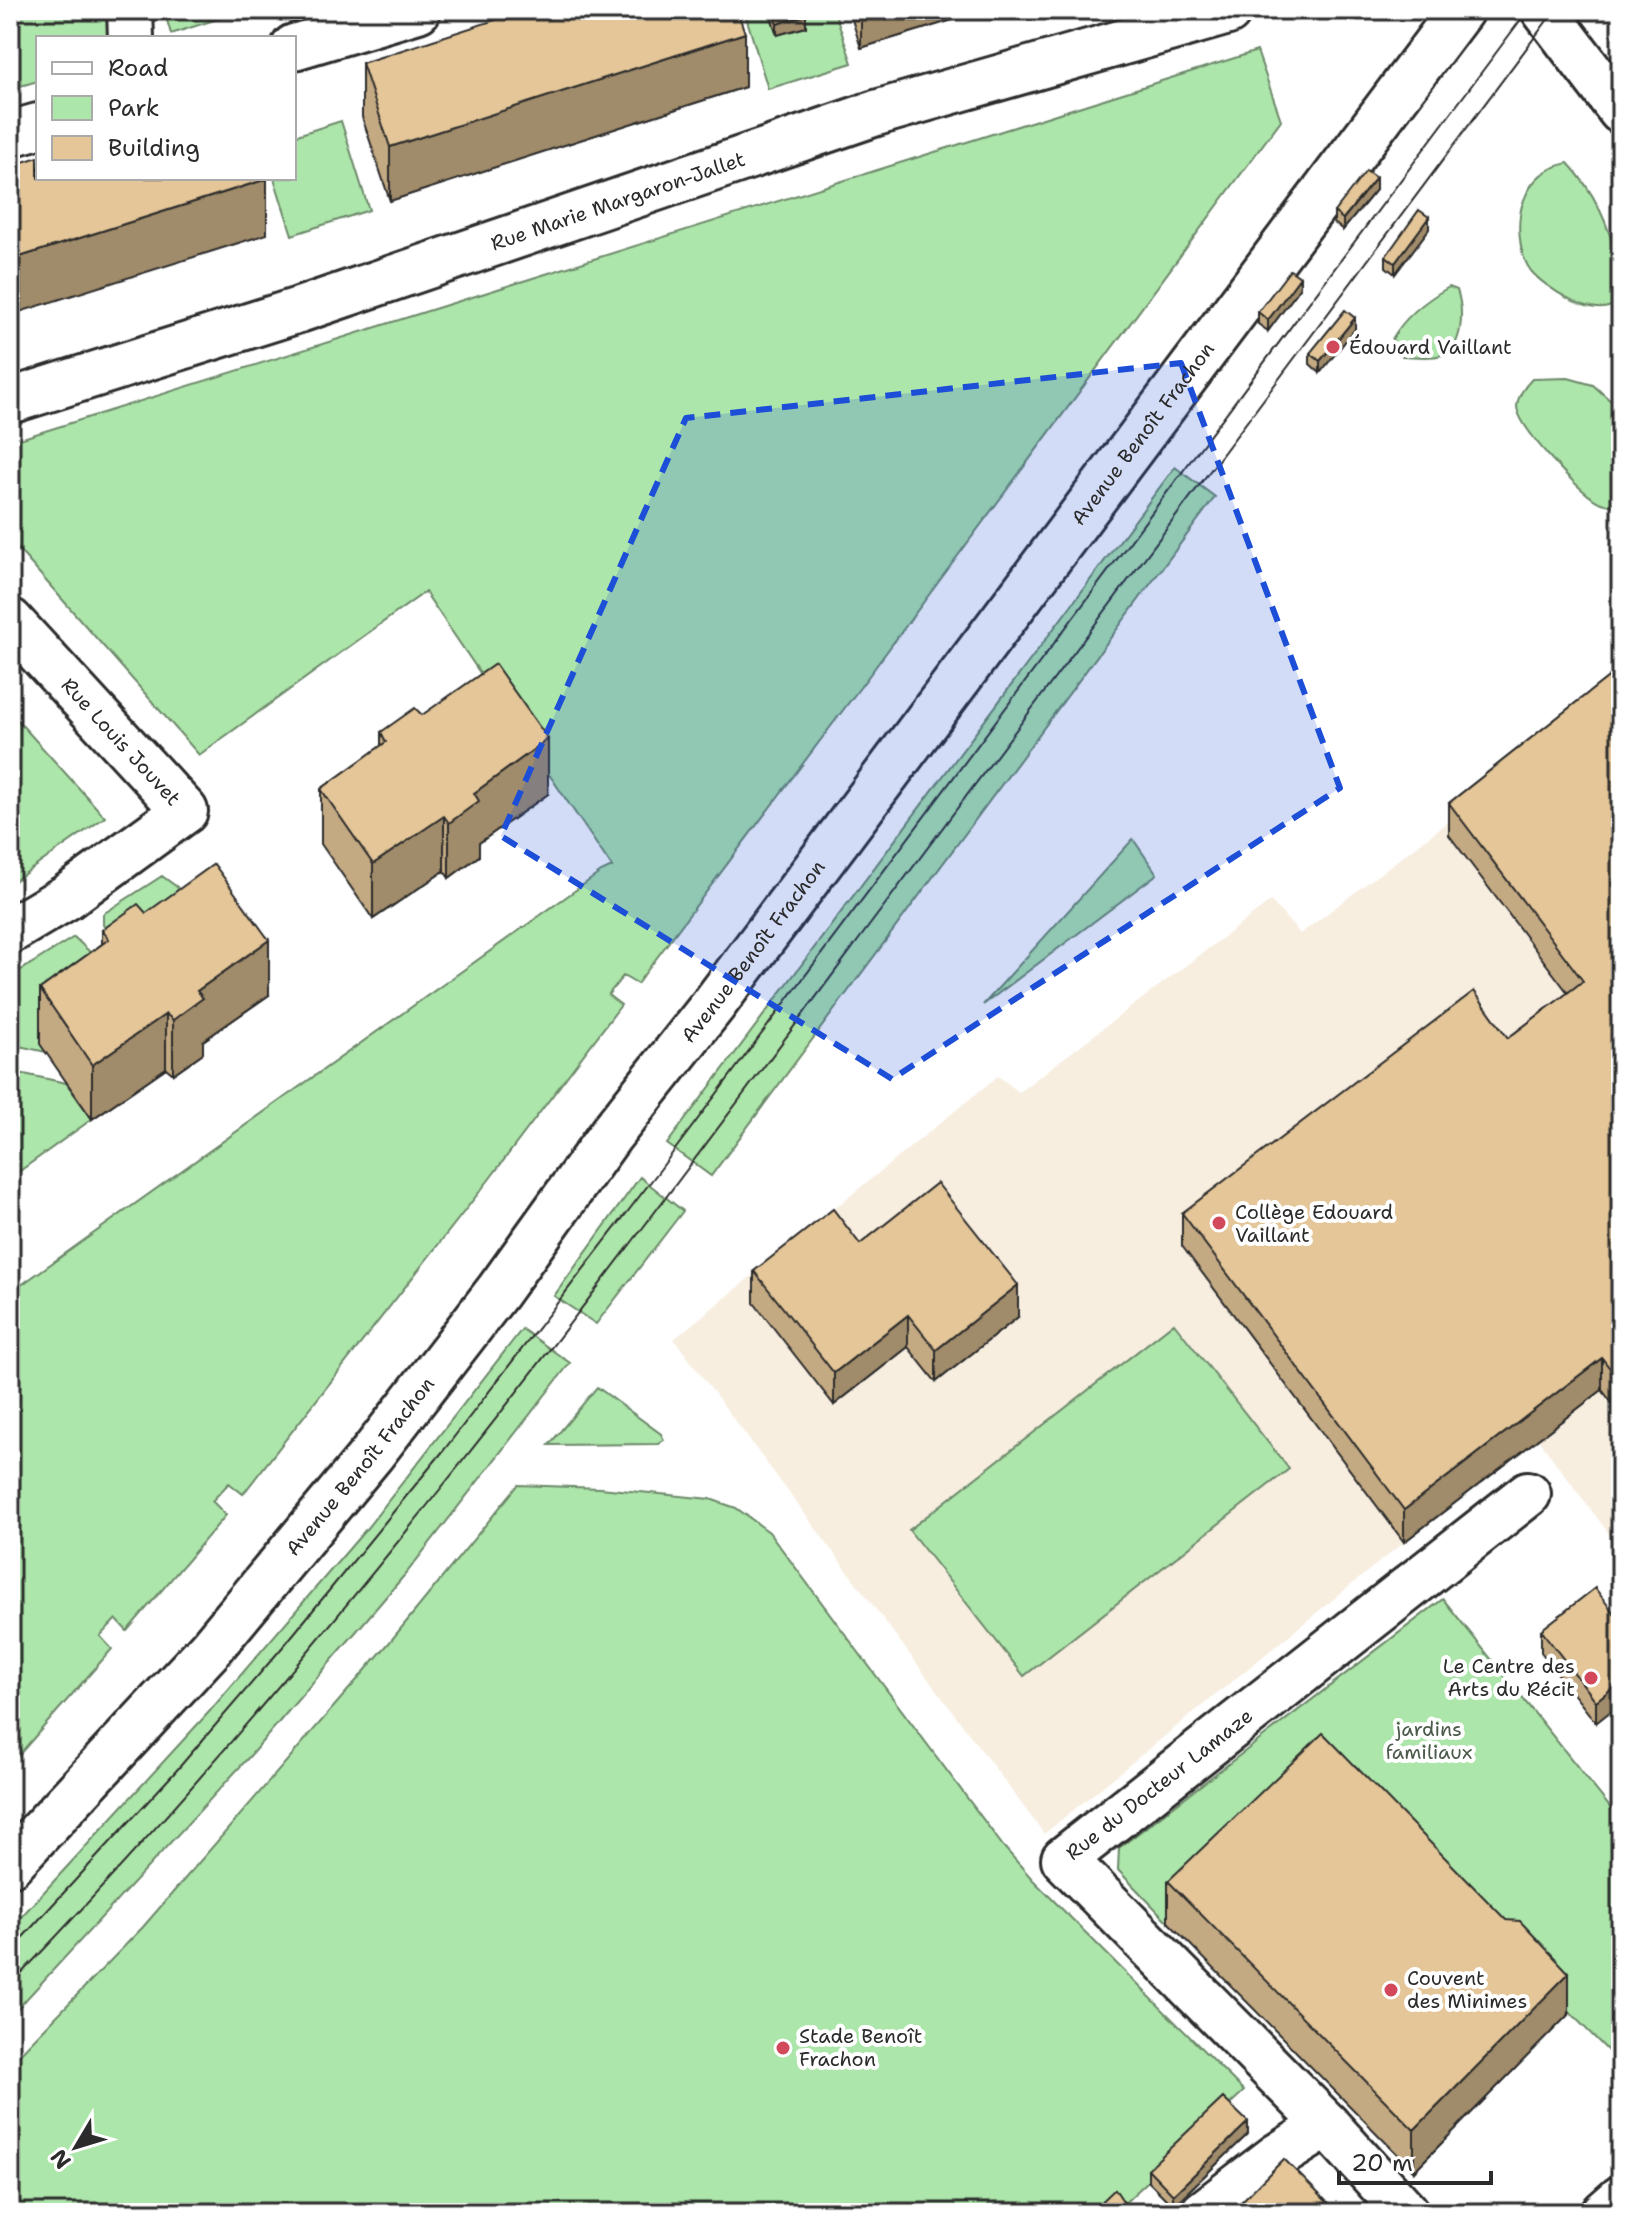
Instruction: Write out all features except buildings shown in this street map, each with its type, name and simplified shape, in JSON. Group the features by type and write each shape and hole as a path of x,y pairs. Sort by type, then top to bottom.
{"street":[{"path":"130,10 131,36"},
{"path":"296,46 418,10"},
{"name":"Avenue Benoît Frachon","path":"10,1864 210,1649 381,1442 498,1291 611,1134 714,1004 1461,10"},
{"path":"1544,10 1621,111"},
{"name":"Rue Marie Margaron-Jallet","path":"10,401 299,310 876,113 1228,12"},
{"path":"10,134 36,127"},
{"name":"Rue Louis Jouvet","path":"10,621 185,811 67,897 10,931"},
{"name":"Rue du Docteur Lamaze","path":"1407,2213 1327,2125 1064,1859 1528,1494"},
{"path":"1203,2213 1276,2157 1327,2125"},
{"path":"1604,2213 1621,2198"}],"highlighted area":[{"path":"1181,363 1340,788 892,1079 501,836 686,418"}],"shaded area":[{"name":"Collège Edouard Vaillant","path":"1621,691 1621,1550 1538,1439 1404,1542 1044,1834 674,1339 998,1076 1019,1092 1271,901 1300,934"}],"green space":[{"path":"10,10 116,10 115,36 36,36 36,82 10,89"},
{"path":"164,10 245,10 171,34"},
{"path":"744,10 769,10 777,34 801,10 834,10 852,63 768,89"},
{"path":"1257,51 1281,120 637,984 623,976 608,995 621,1005 488,1181 243,1494 229,1483 212,1501 226,1515 127,1631 116,1619 100,1636 112,1649 10,1765 10,1293 612,867 425,592 199,755 10,540 10,442"},
{"path":"341,121 369,210 292,235 275,180 296,180 296,135"},
{"path":"1568,163 1594,199 1615,253 1621,290 1619,299 1607,307 1584,305 1559,293 1531,271 1523,255 1519,226 1527,192 1541,175"},
{"path":"1449,287 1457,290 1460,307 1460,326 1455,344 1442,355 1402,356 1392,339 1397,331 1417,309"},
{"path":"1568,378 1593,385 1613,403 1621,417 1621,503 1615,506 1597,501 1576,485 1537,442 1520,415 1517,406 1519,398 1532,379"},
{"path":"1175,467 1215,497 711,1176 667,1144"},
{"path":"10,712 105,817 10,884"},
{"path":"1133,839 1157,874 983,1005"},
{"path":"162,876 177,887 187,900 122,951 103,925 103,914"},
{"path":"74,937 91,953 41,1044 46,1052 10,1044 10,977"},
{"path":"10,1071 66,1083 92,1119 10,1178"},
{"path":"640,1177 683,1211 596,1324 554,1296"},
{"path":"1174,1323 1289,1469 1024,1676 909,1530"},
{"path":"522,1329 570,1363 408,1571 249,1757 10,2017 10,1929 209,1712 367,1528"},
{"path":"597,1387 661,1434 664,1440 658,1444 549,1445"},
{"path":"518,1485 600,1488 710,1499 736,1508 769,1532 1003,1846 1033,1880 1244,2091 1114,2213 10,2213 10,2064 143,1927 389,1643"},
{"name":"jardins familiaux","path":"1443,1599 1621,1821 1621,2064 1520,1962 1168,1922 1118,1870 1119,1848"}],"tram line":[{"path":"10,1951 176,1771 287,1642 444,1450 659,1171 1528,10"},
{"path":"10,1985 125,1862 237,1735 452,1475 658,1208 1555,10"}],"place":[{"name":"Édouard Vaillant","path":"1333,347"},
{"name":"Collège Edouard Vaillant","path":"1219,1223"},
{"name":"Le Centre des Arts du Récit","path":"1591,1678"},
{"name":"Couvent des Minimes","path":"1391,1990"},
{"name":"Stade Benoît Frachon","path":"783,2048"}]}
